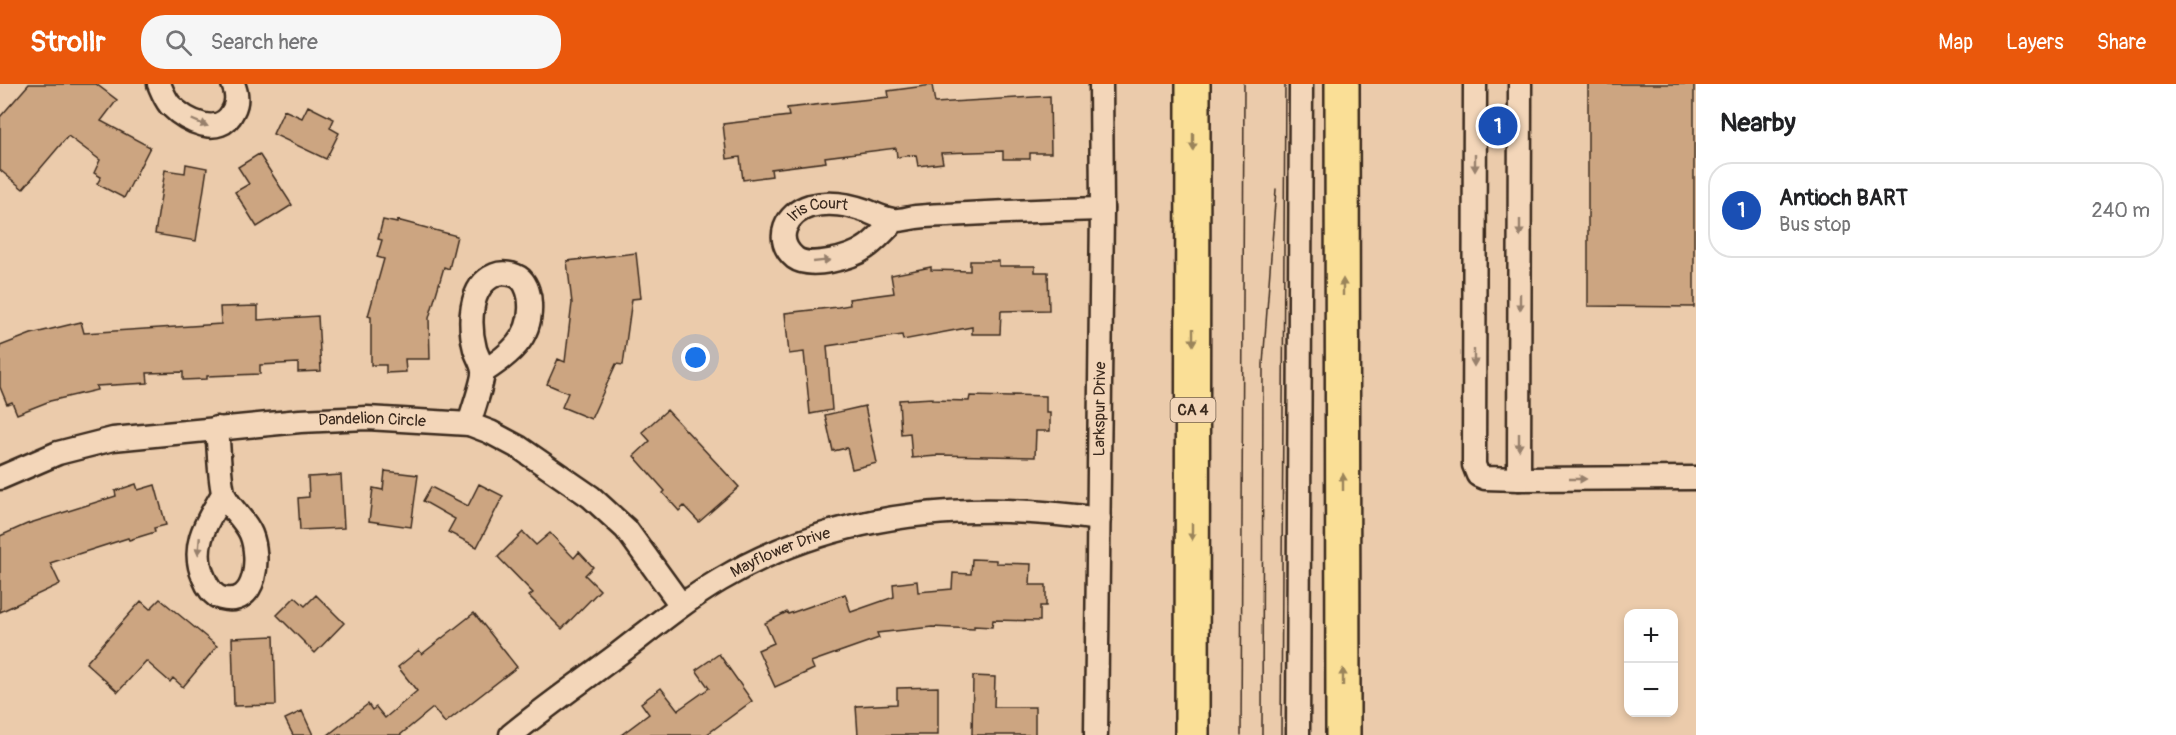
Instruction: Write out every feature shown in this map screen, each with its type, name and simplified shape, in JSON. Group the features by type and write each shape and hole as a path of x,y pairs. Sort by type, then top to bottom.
{"highway":[{"name":"CA 4","path":"1192,735 1193,84"},
{"path":"1342,84 1343,735"}],"street":[{"path":"159,84 170,105 197,123 209,127 221,125 234,110 237,95 233,84"},
{"name":"Larkspur Drive","path":"1096,735 1102,209 1101,84"},
{"path":"1298,735 1301,84"},
{"path":"1475,84 1474,465 1478,475 1485,478 1519,479 1696,478"},
{"path":"1519,479 1520,84"},
{"path":"895,220 1024,210 1102,209"},
{"path":"469,424 483,372"},
{"name":"Dandelion Circle","path":"0,478 58,453 113,439 300,421 367,418 469,424 520,448 591,496 626,529 681,604"},
{"path":"217,428 224,494"},
{"name":"Mayflower Drive","path":"511,735 681,604 763,557 824,534 914,514 986,509 1061,513 1099,519"}],"building":[{"path":"29,84 96,84 117,100 101,121 150,147 124,198 97,184 101,177 94,173 100,160 68,136 23,189 0,170 0,117"},
{"path":"1588,84 1694,84 1694,307 1588,306"},
{"path":"932,85 935,103 1050,96 1051,153 1030,153 1030,159 1003,159 1003,151 941,153 943,163 918,166 916,155 897,157 896,148 825,157 826,162 771,169 772,176 743,180 740,157 727,159 723,124 789,116 787,108 889,97 888,91"},
{"path":"308,106 334,119 330,128 339,133 326,159 273,134 284,110 302,118"},
{"path":"259,154 292,205 257,227 235,192 249,184 238,167"},
{"path":"186,164 207,168 196,241 155,234 165,170 185,173"},
{"path":"383,220 397,223 397,220 457,236 449,269 444,267 429,318 430,359 405,359 406,372 386,373 386,365 371,365 371,317 368,316 384,259 377,257 382,240 378,239"},
{"path":"636,253 641,298 632,299 623,365 616,364 591,419 562,407 568,393 547,384 558,359 565,362 572,303 567,261"},
{"path":"970,261 999,261 999,266 1035,266 1035,272 1048,272 1049,310 1001,311 1000,334 972,334 972,327 903,340 902,335 827,346 832,410 810,414 804,352 789,354 785,313 850,305 849,299 894,293 891,275 931,267 931,270 970,271"},
{"path":"258,306 258,320 318,316 321,371 298,372 298,363 260,365 260,374 207,376 207,379 183,380 183,372 147,373 148,383 96,386 97,390 50,401 17,414 12,402 7,404 0,387 0,346 31,334 81,322 84,333 221,324 220,307"},
{"path":"1012,395 1046,396 1046,413 1050,413 1050,431 1036,431 1035,457 937,455 912,458 910,433 901,434 899,400 932,398 932,400 969,401 970,396 1012,397"},
{"path":"865,406 877,463 852,469 847,448 833,451 825,415"},
{"path":"667,410 739,487 699,522 684,506 679,511 663,493 665,491 634,456 650,441 642,432"},
{"path":"385,471 418,475 411,527 369,521 373,488 383,490"},
{"path":"341,475 344,528 300,530 298,498 309,497 308,477"},
{"path":"136,484 138,490 155,485 166,525 154,528 155,532 129,540 128,538 50,563 60,584 0,612 0,536 27,524 116,496 115,491"},
{"path":"479,484 503,496 477,547 448,532 455,519 423,501 431,487 468,506"},
{"path":"523,532 536,545 550,533 574,558 579,552 593,567 585,575 600,590 562,629 529,596 533,593 498,557"},
{"path":"972,559 996,560 996,563 1031,564 1030,585 1046,585 1046,606 1040,606 1040,621 993,620 992,627 974,626 974,629 932,627 877,633 879,638 811,662 814,669 775,687 758,650 774,643 765,623 787,612 788,614 845,594 851,612 894,597 893,584 917,581 918,592 952,589 953,573 971,574"},
{"path":"316,595 344,623 315,653 277,615 295,597 305,606"},
{"path":"160,599 217,646 183,687 173,678 170,682 146,661 118,692 86,663 141,601 150,609"},
{"path":"474,613 517,667 445,723 433,708 400,735 328,735 368,704 372,710 376,707 385,718 417,691 398,667 419,650 422,654"},
{"path":"274,636 276,705 234,706 232,638"},
{"path":"719,654 752,701 706,735 621,735 649,714 641,703 661,688 678,710 709,688 696,670"},
{"path":"973,676 995,677 994,707 1035,707 1035,735 972,735"},
{"path":"938,687 938,735 858,735 856,706 897,704 897,688"},
{"path":"302,711 313,735 293,735 285,719"}],"tram line":[{"path":"1241,735 1244,84"},
{"path":"1281,735 1285,84"},
{"path":"1262,735 1263,364 1276,189"}],"place":[{"name":"Antioch BART","path":"1498,126"}]}
